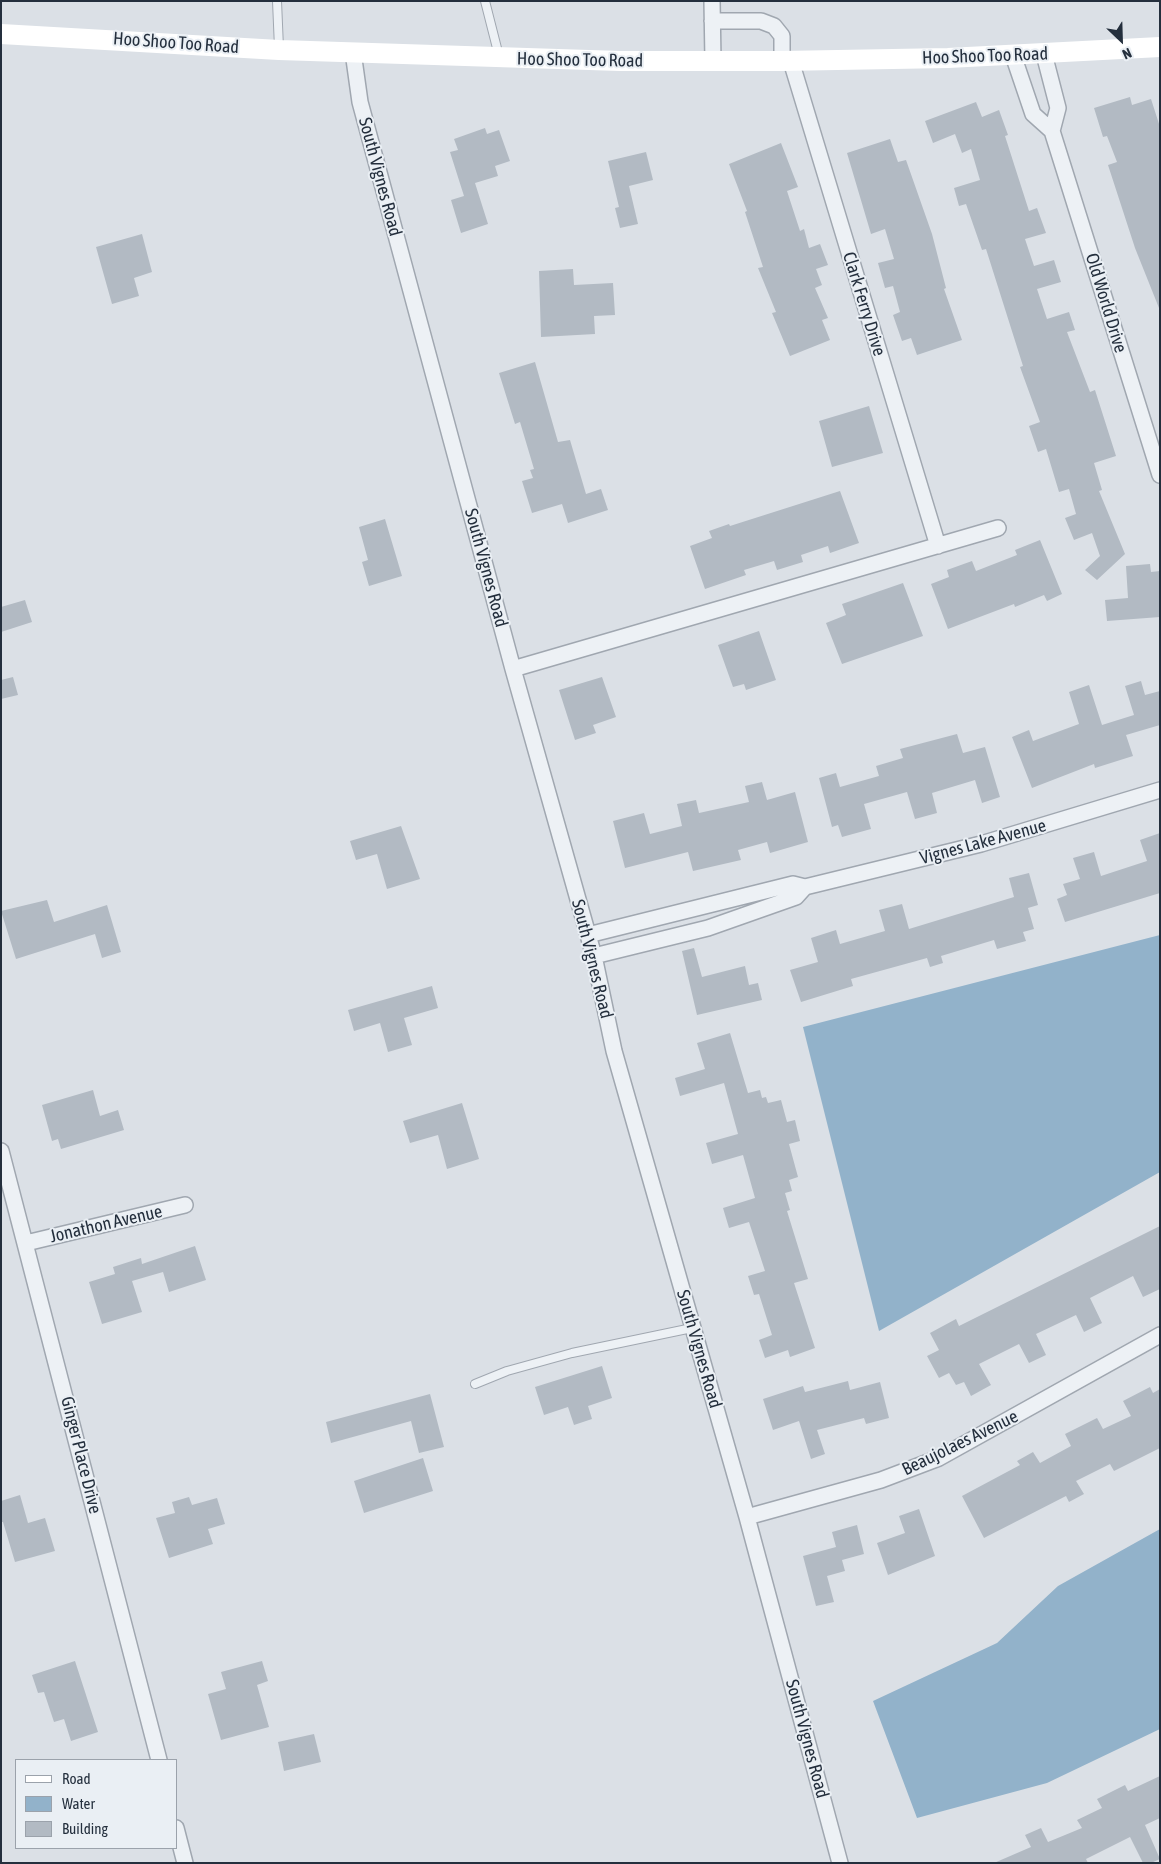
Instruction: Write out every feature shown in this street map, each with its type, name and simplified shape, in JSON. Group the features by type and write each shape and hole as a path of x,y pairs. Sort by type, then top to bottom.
{"street":[{"path":"712,1 713,61"},
{"name":"Clark Ferry Drive","path":"712,21 761,21 774,26 782,36 786,61 938,546"},
{"name":"Hoo Shoo Too Road","path":"1,34 279,50 499,58 713,61 1014,55 1160,47"},
{"name":"South Vignes Road","path":"353,52 360,102 513,669 594,956 614,1051 747,1517 840,1863"},
{"path":"1014,55 1033,114 1052,131 1058,108 1044,54"},
{"name":"Old World Drive","path":"1052,131 1160,475"},
{"path":"513,669 998,528"},
{"name":"Vignes Lake Avenue","path":"594,956 708,928 796,897 805,888 981,844 1160,790"},
{"name":"Vignes Lake Avenue","path":"588,935 793,884 805,888"},
{"name":"Ginger Place Drive","path":"1,1151 159,1759"},
{"name":"Jonathon Avenue","path":"26,1243 185,1205"},
{"name":"Beaujolaes Avenue","path":"747,1517 881,1480 939,1458 1160,1335"},
{"path":"178,1836 185,1863"}],"lane":[{"path":"278,1 279,50"},
{"path":"485,1 499,58"},
{"path":"475,1384 507,1371 572,1353 692,1328"}],"water":[{"path":"1160,935 1160,1172 879,1331 803,1027"},
{"path":"1160,1529 1160,1729 1047,1783 917,1818 873,1701 997,1643 1058,1586"}],"building":[{"path":"1130,97 1132,105 1151,99 1160,127 1159,308 1135,248 1108,165 1117,162 1107,136 1103,137 1094,108"},
{"path":"976,102 982,117 999,110 1008,135 1005,136 1029,211 1037,208 1046,233 1025,239 1034,266 1054,260 1061,282 1037,289 1047,319 1069,312 1075,330 1067,332 1090,392 1095,390 1116,456 1094,463 1102,490 1099,491 1125,554 1097,580 1085,570 1100,556 1092,533 1074,540 1065,518 1076,514 1069,489 1059,492 1046,449 1038,452 1029,426 1040,422 1020,367 1023,366 986,249 982,250 966,204 959,206 954,188 980,180 971,149 962,153 955,134 933,143 925,121"},
{"path":"485,128 487,134 499,130 510,161 495,166 498,176 475,183 488,224 461,233 451,200 464,196 450,152 458,150 454,139"},
{"path":"890,139 898,162 906,160 932,234 946,288 944,289 962,340 917,355 911,338 902,341 893,315 900,312 893,286 885,288 878,263 894,259 885,229 871,234 847,153"},
{"path":"781,143 798,187 787,191 800,231 804,229 809,248 820,244 828,265 816,269 822,285 815,288 828,318 822,320 830,340 790,356 772,313 776,312 758,268 763,267 745,212 747,211 729,164"},
{"path":"646,152 653,180 629,186 638,224 620,228 615,208 619,207 608,161"},
{"path":"142,234 152,272 134,278 139,296 112,304 96,247"},
{"path":"573,269 574,285 613,283 615,315 594,316 595,334 541,337 539,271"},
{"path":"535,362 558,442 570,440 586,494 601,489 608,510 568,523 562,504 532,513 522,481 533,478 530,470 534,469 520,422 515,424 499,373"},
{"path":"869,406 883,453 832,467 819,421"},
{"path":"840,491 859,543 830,553 828,546 801,555 803,562 777,570 774,561 744,570 746,575 705,589 690,546 712,538 709,531"},
{"path":"385,519 402,576 369,586 362,562 368,560 359,527"},
{"path":"1040,540 1062,594 1047,601 1044,595 1015,607 1014,604 948,629 931,584 949,577 947,570 972,561 976,571 1017,555 1015,550"},
{"path":"1150,564 1151,572 1160,571 1160,617 1107,621 1105,600 1128,598 1126,566"},
{"path":"903,583 923,636 842,664 826,623 846,615 842,604"},
{"path":"25,600 32,622 1,632 1,607"},
{"path":"759,631 776,680 746,690 744,684 733,687 718,645"},
{"path":"13,677 18,695 1,699 1,680"},
{"path":"602,677 616,717 593,725 596,733 575,740 559,690"},
{"path":"1141,681 1145,695 1160,691 1160,725 1126,735 1133,756 1095,768 1094,764 1032,788 1012,737 1029,730 1033,741 1079,724 1069,692 1089,685 1102,725 1134,715 1125,686"},
{"path":"957,734 963,753 985,747 1000,797 982,803 975,780 932,793 937,813 915,819 907,792 864,804 871,829 842,837 838,825 832,827 819,778 836,773 840,787 879,776 876,766 903,758 900,749"},
{"path":"762,782 767,800 795,792 808,842 770,853 767,842 738,850 741,860 693,871 688,852 625,868 613,821 644,813 650,834 682,826 677,804 696,800 699,813 749,802 745,786"},
{"path":"401,826 420,879 387,889 377,854 356,860 350,841"},
{"path":"1160,833 1160,893 1065,922 1057,899 1067,895 1063,884 1080,879 1073,858 1094,852 1101,876 1147,861 1140,840"},
{"path":"1029,873 1038,905 1028,908 1034,929 1023,932 1026,941 997,949 994,940 941,956 943,963 930,967 927,958 851,979 853,986 801,1002 790,970 818,962 811,938 836,930 840,944 885,931 879,910 902,904 909,929 1014,897 1009,878"},
{"path":"47,900 54,922 107,905 121,952 102,958 95,934 16,959 1,911"},
{"path":"694,948 702,977 745,966 749,985 758,983 762,1000 697,1015 682,951"},
{"path":"432,986 438,1008 404,1018 412,1045 388,1052 380,1023 354,1031 348,1010"},
{"path":"730,1033 748,1093 760,1090 762,1098 766,1097 768,1103 781,1100 787,1122 795,1120 800,1141 789,1144 798,1177 789,1180 792,1191 785,1193 790,1210 787,1211 808,1279 794,1283 815,1348 790,1357 788,1350 765,1358 759,1340 772,1335 759,1294 754,1295 748,1276 765,1271 749,1222 729,1228 723,1208 755,1198 743,1155 712,1164 706,1143 738,1134 724,1083 680,1096 675,1078 705,1069 697,1043"},
{"path":"93,1090 100,1116 118,1110 124,1130 61,1149 58,1139 52,1141 42,1105"},
{"path":"462,1103 479,1159 447,1169 438,1135 410,1143 403,1121"},
{"path":"1160,1226 1160,1289 1143,1297 1133,1276 1090,1298 1102,1323 1084,1332 1076,1315 1036,1334 1046,1355 1029,1363 1019,1344 979,1364 991,1385 971,1396 964,1382 956,1385 949,1373 939,1378 927,1356 939,1350 930,1333 956,1319 959,1326"},
{"path":"195,1246 206,1280 169,1292 163,1272 132,1281 142,1312 102,1324 89,1282 115,1274 113,1267 141,1258 142,1264"},
{"path":"602,1366 612,1398 588,1406 592,1419 574,1425 568,1407 544,1415 535,1387"},
{"path":"848,1381 850,1390 880,1382 889,1418 866,1424 864,1418 817,1430 825,1454 811,1459 799,1421 773,1430 763,1399 803,1386 805,1392"},
{"path":"1150,1387 1153,1393 1160,1389 1160,1448 1114,1471 1110,1464 1076,1481 1084,1494 1069,1502 1066,1496 984,1538 962,1496 1020,1465 1017,1461 1033,1452 1040,1463 1071,1446 1065,1434 1097,1418 1103,1429 1131,1416 1123,1401"},
{"path":"430,1394 444,1447 419,1453 411,1421 331,1443 326,1422"},
{"path":"423,1458 433,1491 364,1513 354,1481"},
{"path":"20,1495 28,1523 45,1518 55,1551 15,1562 3,1522 1,1522 1,1501"},
{"path":"189,1497 192,1505 217,1498 225,1524 208,1529 213,1544 169,1558 156,1518 175,1513 172,1502"},
{"path":"919,1509 935,1556 888,1575 877,1543 905,1533 899,1516"},
{"path":"857,1525 864,1554 842,1560 845,1571 827,1576 834,1602 816,1606 803,1556 836,1547 832,1532"},
{"path":"75,1661 98,1732 71,1741 64,1719 54,1722 44,1692 38,1693 32,1675"},
{"path":"262,1661 268,1681 257,1685 269,1727 221,1740 208,1694 226,1689 221,1672"},
{"path":"314,1734 321,1762 284,1771 278,1742"},
{"path":"1160,1776 1160,1818 1145,1825 1160,1859 1151,1863 1143,1863 1130,1837 1086,1859 1088,1863 994,1863 1031,1847 1025,1835 1041,1828 1048,1842 1082,1828 1077,1820 1102,1808 1097,1799 1125,1785 1128,1791"}]}
